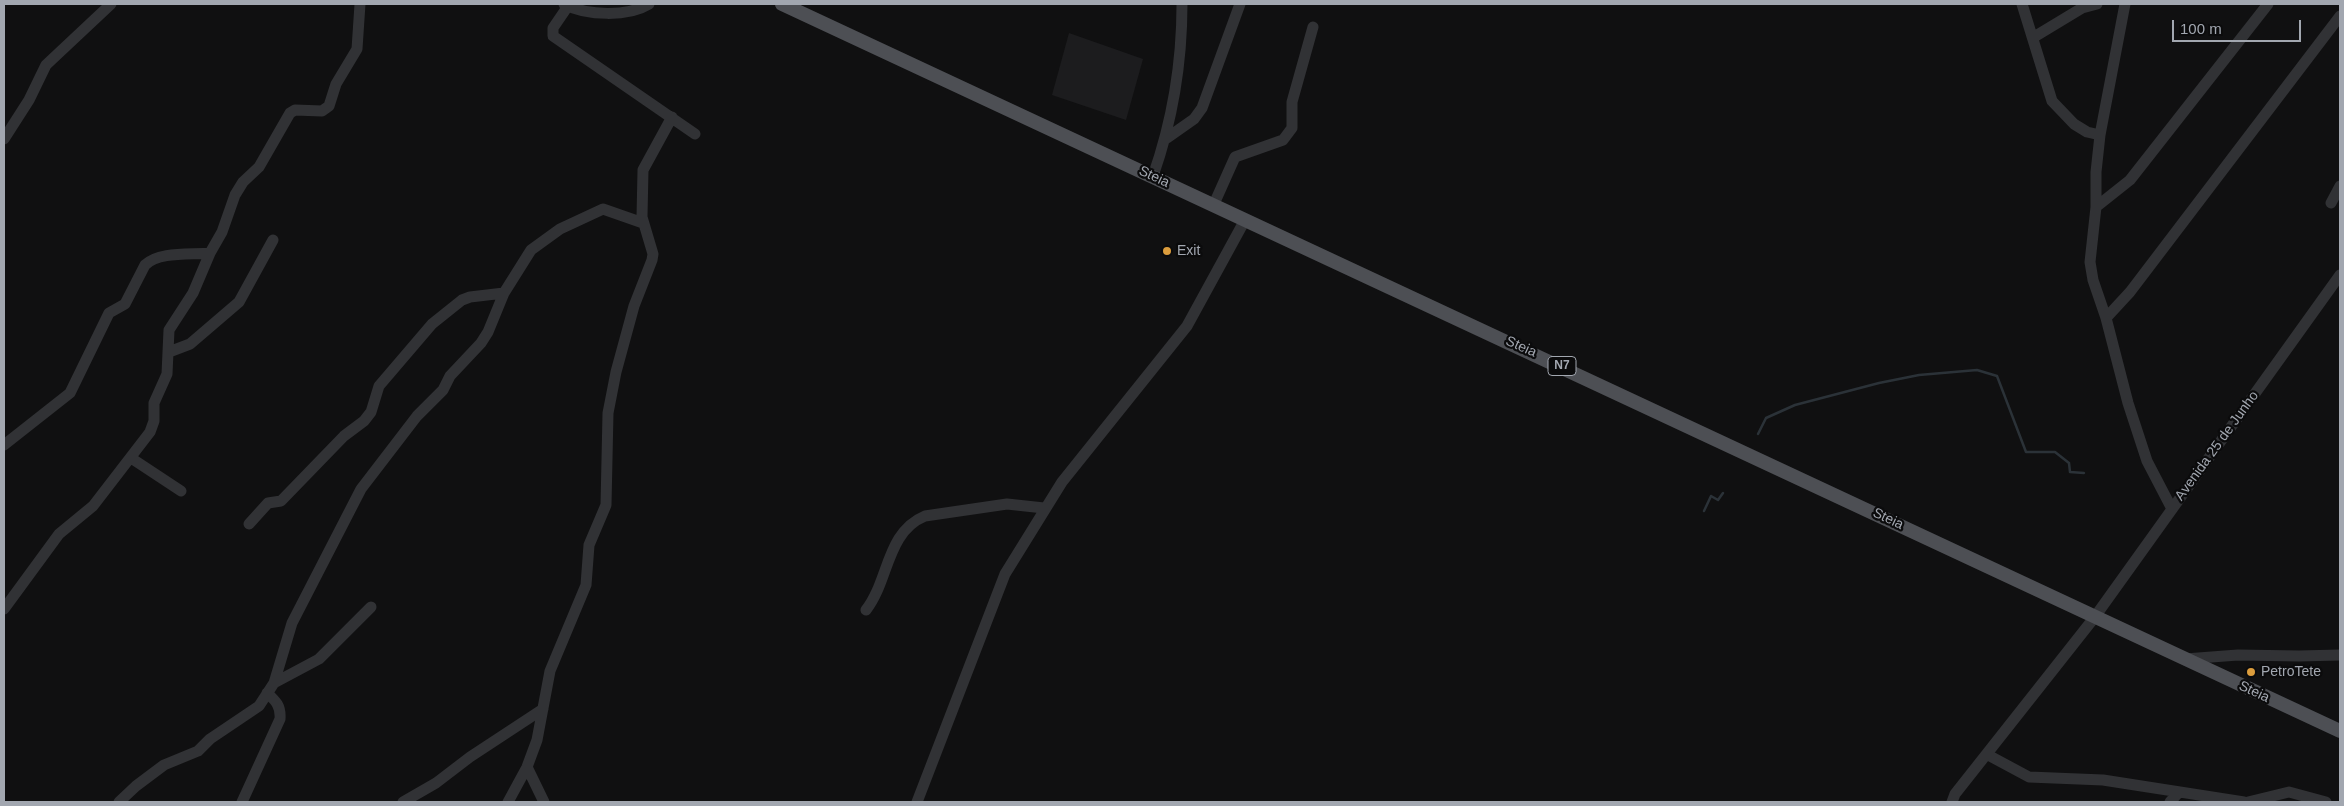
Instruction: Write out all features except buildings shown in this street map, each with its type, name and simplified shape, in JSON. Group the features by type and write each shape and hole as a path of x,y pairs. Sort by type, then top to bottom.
{"main road":[{"name":"Steia","path":"782,4 1527,350 2184,660 2340,731"}],"street":[{"path":"4,139 29,100 46,65 110,4"},
{"path":"4,609 59,534 93,506 153,427 154,403 167,374 168,330 193,293 210,253 222,232 235,195 243,182 259,166 290,113 295,110 322,111 329,106 336,84 357,49 360,4"},
{"path":"649,4 638,10 616,12 585,10 566,5 552,28 553,36 695,134"},
{"path":"1153,176 1167,138 1181,56 1182,4"},
{"path":"1167,138 1194,119 1202,108 1240,4"},
{"path":"2022,4 2034,37 2052,101 2074,124 2087,132 2100,135"},
{"path":"2034,37 2082,8 2097,4"},
{"path":"2113,4 2125,6 2100,135 2096,172 2096,207 2090,262 2093,280 2106,318 2128,403 2147,461 2172,509"},
{"path":"2096,207 2130,180 2268,4"},
{"path":"2106,318 2130,292 2340,16"},
{"path":"1214,204 1235,157 1283,140 1288,136 1293,120 1292,102 1313,27"},
{"path":"508,802 527,767 537,740 550,671 586,585 591,539 605,510 608,412 616,372 634,306 653,254 643,223 644,170 672,117"},
{"path":"2332,203 2340,186"},
{"path":"119,802 136,786 164,765 198,751 210,739 254,710 271,688 292,624 356,496 417,416 443,390 450,376 480,344 488,332 504,294 523,260 531,250 560,228 603,209 643,223"},
{"path":"917,802 970,670 999,587 1044,508 1062,482 1187,326 1245,220"},
{"path":"169,352 190,344 239,302 274,240"},
{"path":"4,445 70,393 109,313 125,304 145,265 149,261 164,257 210,253"},
{"name":"Avenida 25 de Junho","path":"1952,802 1955,794 1988,755 2094,618 2340,275"},
{"path":"249,524 268,503 282,501 344,436 364,422 371,412 378,386 432,324 462,300 470,297 504,294"},
{"path":"131,458 181,491"},
{"path":"866,610 871,604 886,565 902,533 913,521 925,516 1007,504 1044,508"},
{"path":"271,688 319,660 371,607"},
{"path":"2184,660 2238,655 2340,655"},
{"path":"242,802 280,719 278,703 271,688"},
{"path":"403,802 436,784 470,756 543,709"},
{"path":"1988,755 2029,778 2103,780 2246,802 2289,792 2326,802"},
{"path":"527,767 544,802"},
{"path":"2170,802 2179,792"}],"shaded area":[{"path":"1069,33 1143,59 1126,120 1052,95"}],"waterway":[{"path":"1758,434 1766,418 1795,405 1879,383 1919,375 1977,370 1997,376 2026,452 2055,452 2069,463 2070,472 2084,473"},
{"path":"1704,511 1711,496 1718,500 1723,493"}],"place":[{"name":"Exit","path":"1167,251"},
{"name":"PetroTete","path":"2251,672"}]}
